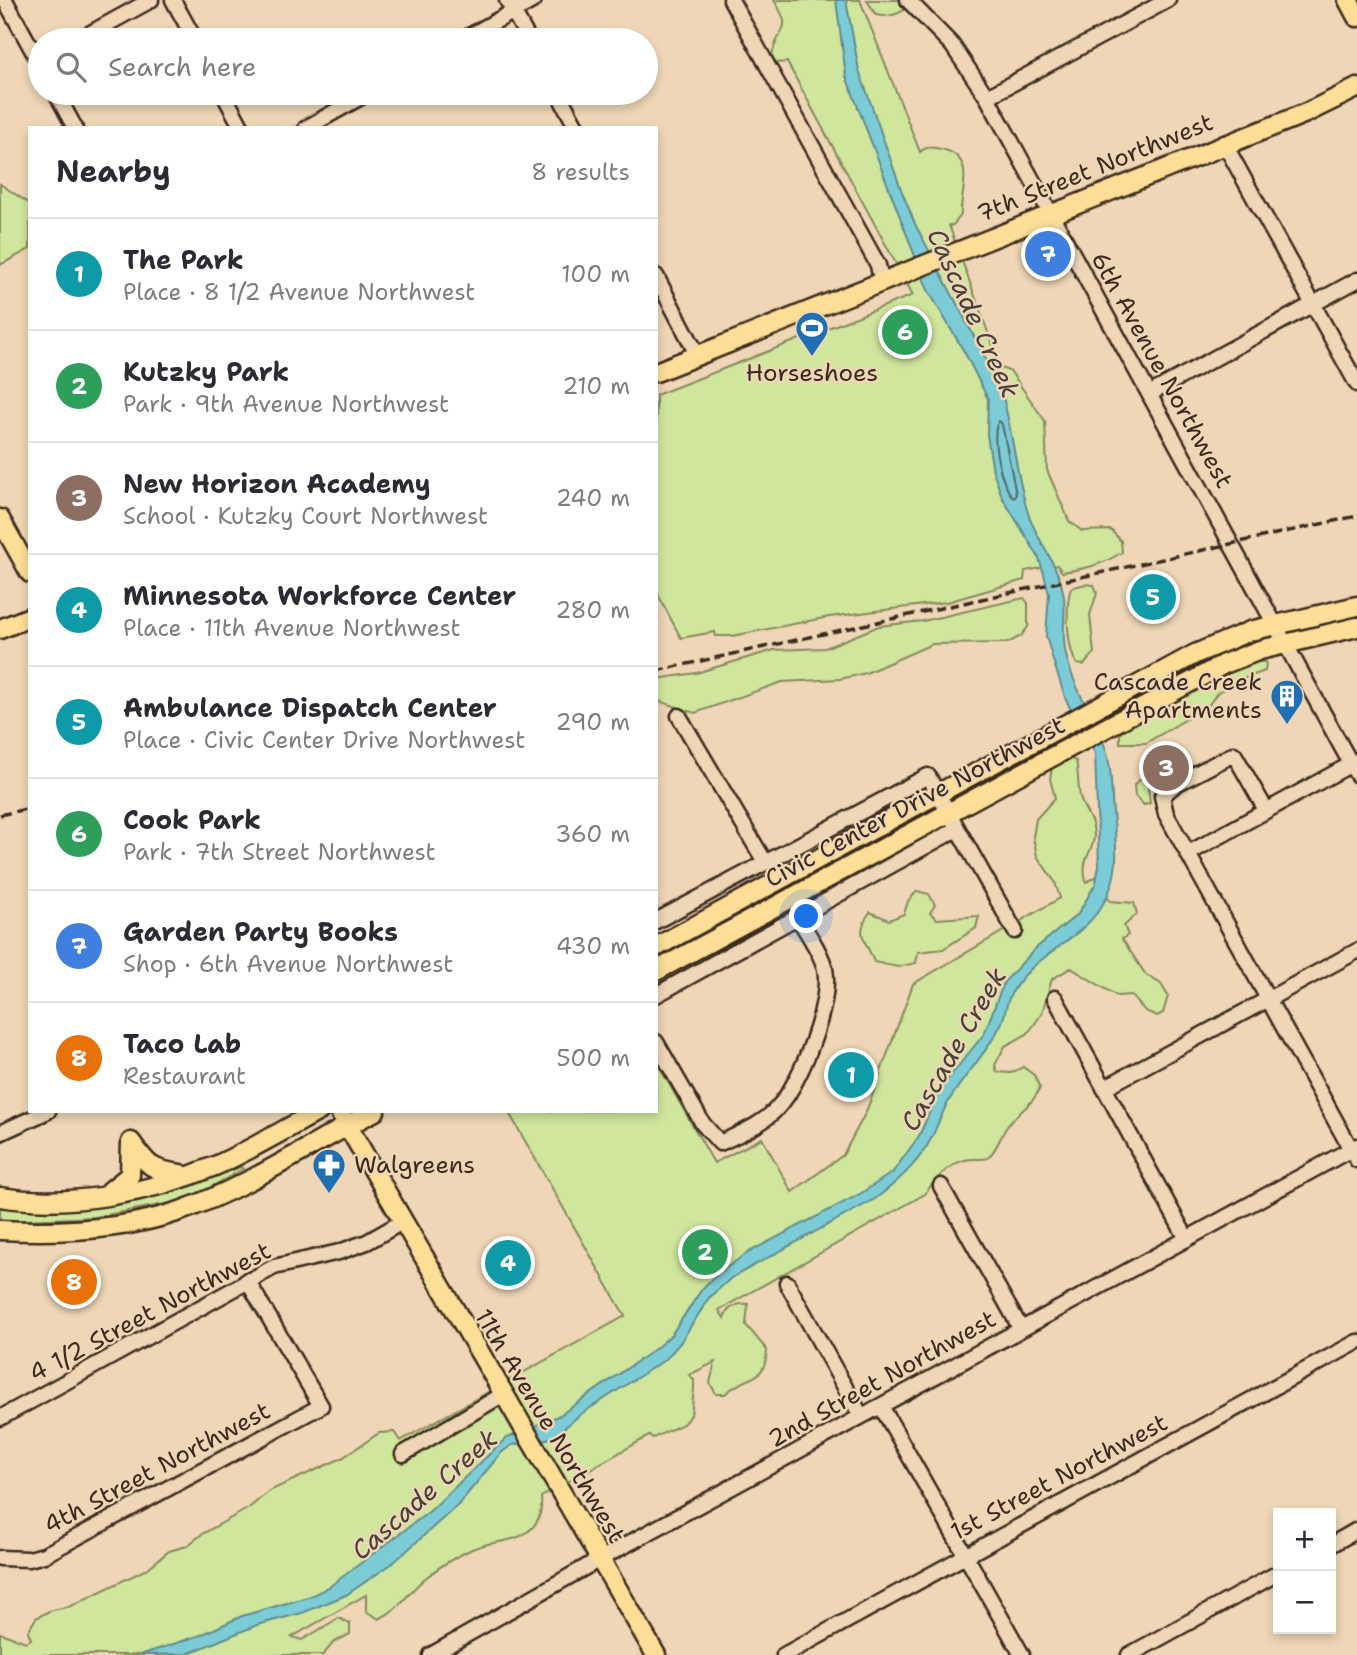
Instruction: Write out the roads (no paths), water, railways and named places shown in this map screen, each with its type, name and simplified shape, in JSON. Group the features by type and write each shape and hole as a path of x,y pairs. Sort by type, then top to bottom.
{"main road":[{"path":"1348,0 1357,17"},
{"name":"7th Street Northwest","path":"658,371 1224,143 1306,113 1357,88"},
{"path":"0,519 28,569"},
{"name":"Civic Center Drive Northwest","path":"658,946 1207,648 1274,624 1357,606"},
{"path":"0,629 28,618"},
{"name":"Civic Center Drive Northwest","path":"658,970 1230,661 1284,643 1357,627"},
{"path":"0,1197 43,1200 105,1194 188,1175 215,1166 316,1113"},
{"path":"0,1230 57,1230 107,1226 177,1212 222,1193 343,1118 366,1113"},
{"name":"11th Avenue Northwest","path":"343,1118 502,1395 656,1655"},
{"path":"105,1194 130,1175 131,1142 147,1164 158,1171 188,1175"}],"street":[{"path":"5,0 28,41"},
{"path":"100,28 151,0"},
{"path":"173,0 188,28"},
{"path":"479,28 510,6 534,0"},
{"path":"731,0 878,265 888,278"},
{"name":"6th Avenue Northwest","path":"908,0 952,45 987,97 1284,643 1355,767"},
{"path":"987,97 1167,0"},
{"path":"510,6 522,28"},
{"path":"63,105 74,126"},
{"path":"230,105 241,126"},
{"path":"310,126 347,105"},
{"path":"565,105 576,126"},
{"path":"1224,143 1357,384"},
{"path":"658,280 698,356"},
{"path":"1150,393 1357,280"},
{"path":"679,716 765,862"},
{"path":"1266,810 1234,754 1165,790 1162,804 1355,1152"},
{"path":"1189,853 1266,810 1355,767"},
{"path":"658,920 928,776 1015,931"},
{"path":"658,994 957,829"},
{"path":"658,1045 703,1124 720,1143 757,1126 780,1105 798,1074 814,1035 825,970 797,916"},
{"path":"1104,1088 1357,951"},
{"path":"1055,998 1187,1239"},
{"path":"0,1132 43,1113"},
{"name":"2nd Street Northwest","path":"431,1655 861,1416 1187,1239 1355,1152"},
{"path":"941,1186 1021,1329"},
{"name":"4 1/2 Street Northwest","path":"0,1418 247,1280 274,1267 367,1242 402,1222"},
{"name":"4th Street Northwest","path":"6,1559 44,1555 321,1406 247,1280"},
{"path":"787,1283 861,1416"},
{"name":"1st Street Northwest","path":"784,1655 1357,1342"},
{"path":"404,1454 502,1395"},
{"path":"881,1406 1022,1655"},
{"path":"1336,1542 1357,1530"},
{"path":"1129,1655 1273,1576"}],"water":[{"path":"836,0 846,0 859,70 915,224 1000,386 1027,510 1061,585 1064,597 1066,655 1105,747 1110,766 1116,867 1108,893 1101,907 1080,930 1043,958 1020,980 1009,998 1003,1021 996,1034 950,1099 922,1154 897,1181 875,1199 731,1278 709,1298 680,1343 666,1359 581,1414 552,1438 512,1445 501,1453 459,1504 393,1563 346,1595 302,1613 257,1625 187,1654 140,1655 201,1635 242,1616 311,1596 329,1587 430,1511 505,1439 560,1415 655,1349 671,1335 702,1289 716,1275 749,1252 860,1194 893,1172 919,1136 940,1089 984,1034 1004,982 1036,948 1078,914 1096,883 1099,865 1095,753 1066,700 1046,636 1049,594 1044,574 1038,556 1002,497 993,471 987,435 988,399 928,290 846,76"}],"railway":[{"path":"658,671 1357,516"},
{"path":"0,815 28,808"}],"place":[{"name":"Garden Party Books","path":"1048,254"},
{"name":"Cook Park","path":"905,332"},
{"name":"Horseshoes","path":"812,358"},
{"name":"Ambulance Dispatch Center","path":"1153,597"},
{"name":"Cascade Creek Apartments","path":"1287,726"},
{"name":"New Horizon Academy","path":"1166,768"},
{"name":"The Park","path":"851,1075"},
{"name":"Walgreens","path":"329,1195"},
{"name":"Kutzky Park","path":"705,1252"},
{"name":"Minnesota Workforce Center","path":"508,1263"},
{"name":"Taco Lab","path":"74,1282"}],"water label":[{"name":"Cascade Creek","path":"974,313"},
{"name":"Cascade Creek","path":"953,1049"},
{"name":"Cascade Creek","path":"424,1494"}]}
